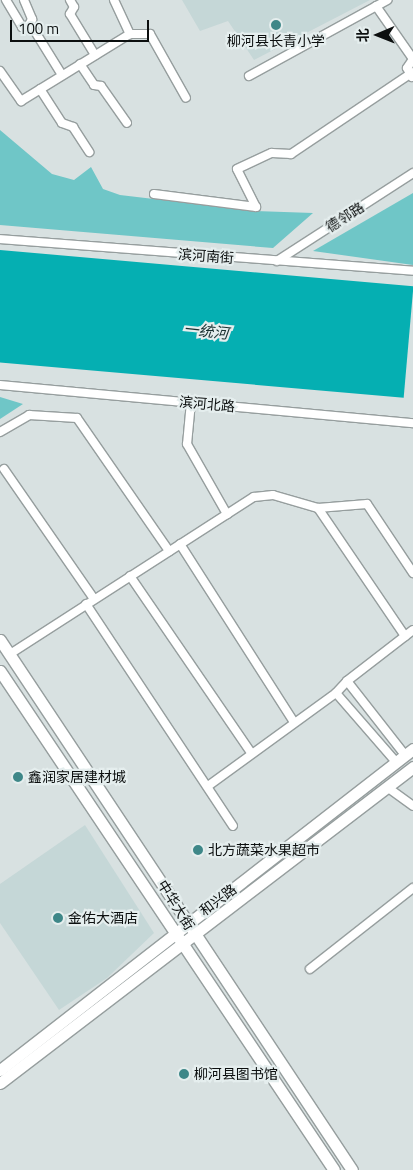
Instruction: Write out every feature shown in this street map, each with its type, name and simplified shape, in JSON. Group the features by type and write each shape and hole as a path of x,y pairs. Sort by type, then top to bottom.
{"main road":[{"name":"中华大街","path":"0,640 352,1170"},
{"name":"中华大街","path":"0,671 334,1170"},
{"name":"和兴路","path":"0,1070 405,755"},
{"name":"和兴路","path":"0,1083 69,1028 196,936 412,769"}],"street":[{"path":"6,0 22,28 30,25"},
{"path":"24,0 32,19 30,25"},
{"path":"70,0 74,7 70,14 95,55"},
{"path":"114,0 130,34"},
{"path":"249,76 386,0"},
{"path":"154,194 256,207 238,169 272,153 291,154 412,75 408,64 413,59 376,6"},
{"path":"30,25 62,75"},
{"path":"0,71 21,101 130,34 150,34 186,98"},
{"path":"80,64 94,85 101,86 127,123"},
{"path":"40,89 62,123 73,127 89,152"},
{"name":"德邻路","path":"277,261 413,173"},
{"name":"滨河南街","path":"0,239 413,271"},
{"name":"滨河北路","path":"0,385 413,423"},
{"path":"191,402 187,444 227,514"},
{"path":"0,432 29,415 77,418 169,551"},
{"path":"4,470 94,599"},
{"path":"10,654 254,497 273,495 318,508 367,504 413,573"},
{"path":"318,508 405,636"},
{"path":"180,544 294,721"},
{"path":"130,576 251,753"},
{"path":"86,604 233,826"},
{"path":"208,786 336,692 346,681 413,630"},
{"path":"346,681 405,755"},
{"path":"336,692 405,755"},
{"path":"387,787 413,806"},
{"path":"310,969 413,888"}],"shaded area":[{"name":"柳河县长青小学","path":"182,0 370,0 254,60 228,21 200,31"},
{"path":"0,130 52,174 74,180 91,167 103,189 120,195 255,211 313,213 273,248 0,225"},
{"path":"413,193 413,265 313,251"},
{"path":"0,397 23,404 0,419"},
{"name":"金佑大酒店","path":"85,825 154,933 107,978 59,1010 0,923 0,884"}],"water":[{"name":"一统河","path":"0,250 413,286 404,398 0,362"}],"place":[{"name":"柳河县长青小学","path":"276,25"},
{"name":"鑫润家居建材城","path":"18,777"},
{"name":"北方蔬菜水果超市","path":"198,850"},
{"name":"金佑大酒店","path":"58,918"},
{"name":"柳河县图书馆","path":"184,1074"}]}
